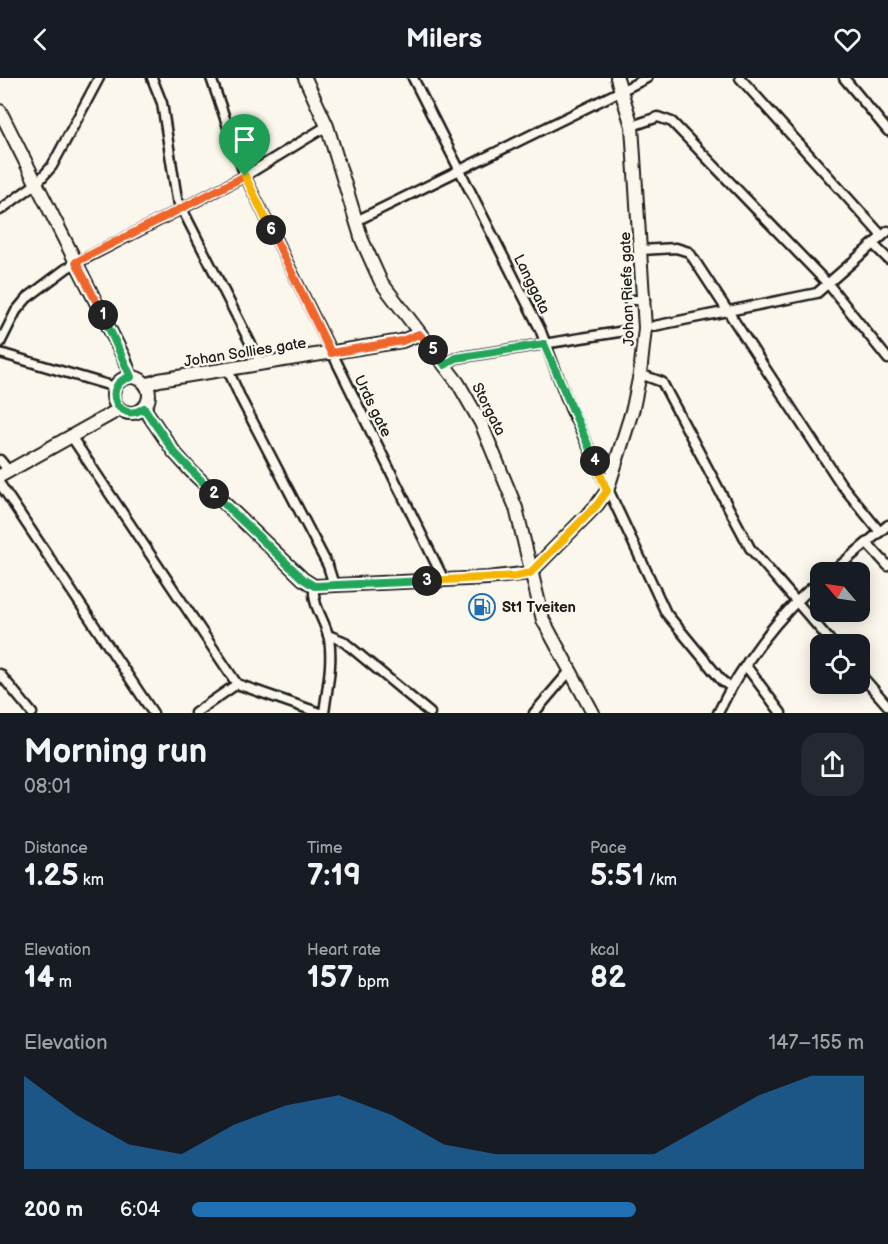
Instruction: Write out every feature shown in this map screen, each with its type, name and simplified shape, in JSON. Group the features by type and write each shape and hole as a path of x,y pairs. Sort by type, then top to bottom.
{"main road":[{"name":"Storgata","path":"305,78 327,126 356,221 381,282 470,401 500,466 516,508 543,620 593,713"},
{"name":"Johan Riefs gate","path":"530,573 597,505 607,491 620,457 640,374 645,328 645,300 632,126 620,83"},
{"path":"0,111 124,358 131,377"},
{"name":"Johan Sollies gate","path":"146,385 159,380 402,341 419,334"},
{"path":"131,377 140,379 146,385 149,397 144,408 132,413 120,409 113,397 115,387 123,379 131,377"},
{"path":"144,408 174,452 191,471 297,573 314,586 517,576 530,573"},
{"path":"4,473 120,409"}],"street":[{"path":"0,210 37,183 52,166 99,78"},
{"path":"152,78 162,103 170,167 182,208 261,364"},
{"name":"Urds gate","path":"211,78 245,176 444,580"},
{"name":"Langgata","path":"413,78 544,344 607,491 666,613 722,681 730,687"},
{"path":"356,221 460,170 620,83 647,78"},
{"path":"654,326 817,293 829,285 885,234 740,78"},
{"path":"844,78 888,130"},
{"path":"632,126 658,117 672,122 829,285 888,359"},
{"path":"0,343 16,311 27,298 76,262 245,176 327,126"},
{"path":"874,245 888,259"},
{"path":"641,250 676,248 689,252 841,484 880,532"},
{"path":"628,300 645,300"},
{"path":"445,365 456,358 625,331"},
{"path":"0,353 115,387"},
{"path":"228,370 328,566 334,585"},
{"path":"640,374 662,382 750,548 824,634"},
{"path":"71,436 237,684 322,713 330,658 328,635 314,604 314,586"},
{"path":"0,460 4,473"},
{"path":"0,484 153,713"},
{"path":"845,562 888,525"},
{"path":"868,544 888,566"},
{"path":"718,713 730,687 795,602 810,589"},
{"path":"328,635 343,641 430,713"},
{"path":"746,666 781,713"},
{"path":"534,713 569,672"},
{"path":"0,674 32,713"},
{"path":"195,713 237,684"},
{"path":"870,685 888,706"}],"place":[{"name":"St1 Tveiten","path":"482,607"}],"route":[{"path":"245,176 331,353 413,339 419,334 445,365 456,358 544,344 607,491 597,505 530,573 488,578 314,586 303,579 191,471 174,452 144,408 128,413 117,406 113,397 115,387 123,379 131,377 124,358 76,262 245,176"}]}
